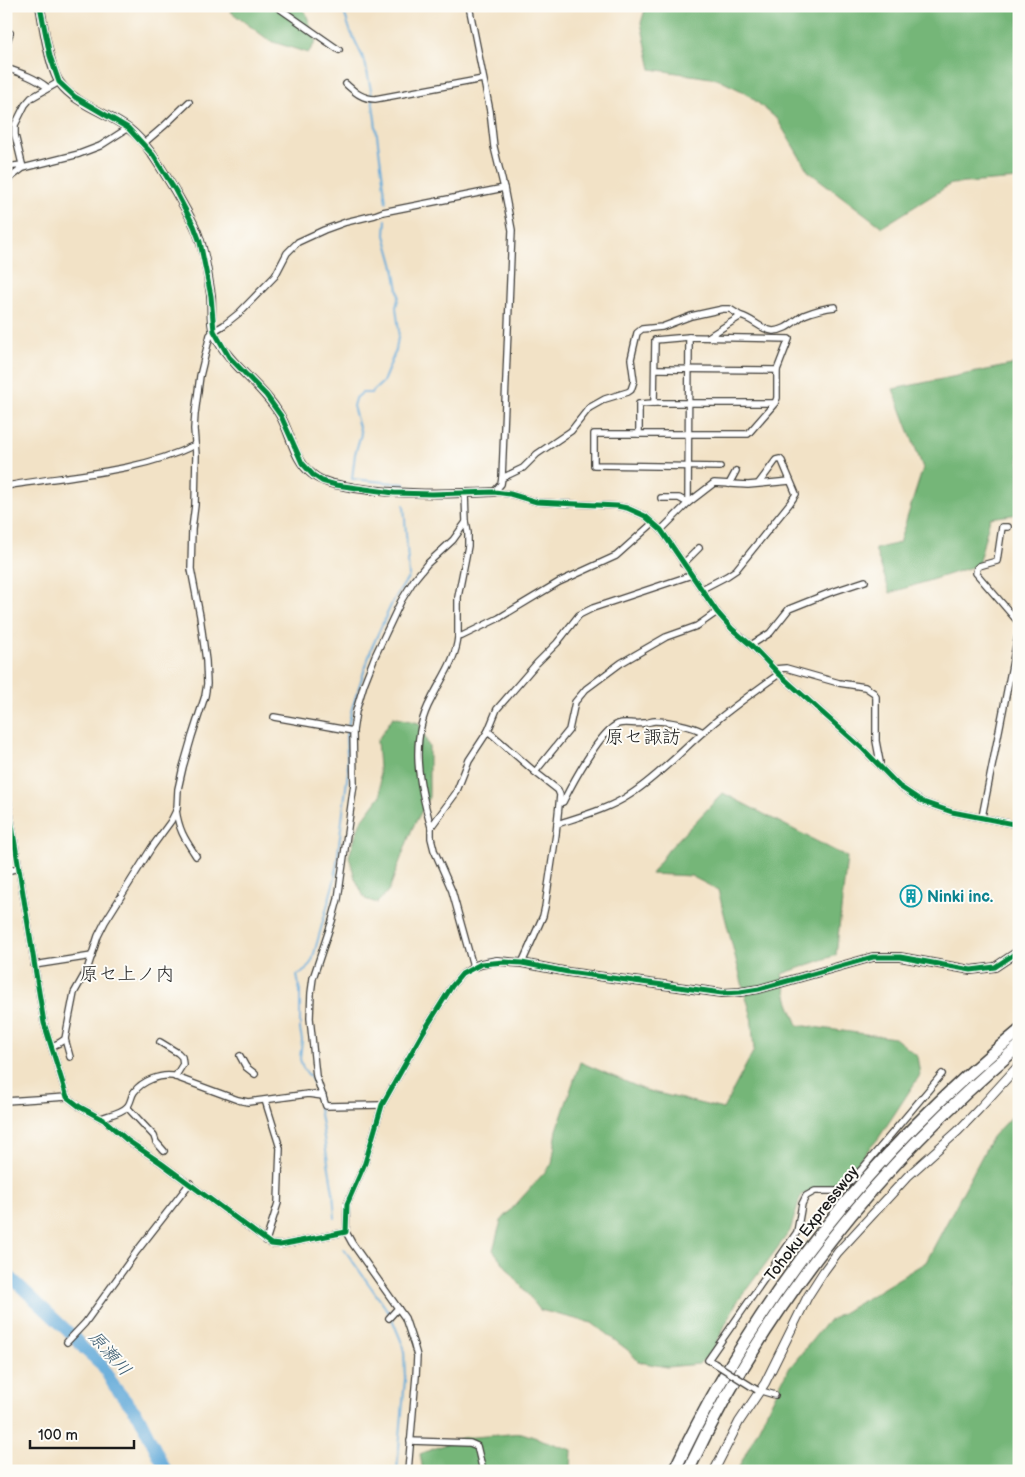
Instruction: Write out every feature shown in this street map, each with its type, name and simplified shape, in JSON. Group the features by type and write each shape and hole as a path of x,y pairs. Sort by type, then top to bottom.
{"highway":[{"name":"Tohoku Expressway","path":"674,1471 714,1394 747,1338 777,1292 843,1204 884,1157 924,1116 966,1076 1019,1031"},
{"name":"Tohoku Expressway","path":"688,1471 725,1398 758,1341 820,1252 852,1212 907,1151 974,1085 1019,1046"}],"street":[{"path":"40,6 50,56 59,82 75,97 128,128 153,155 175,190 194,226 200,242 211,296 214,331 229,357 266,395 281,416 302,463 312,475 336,485 394,493 494,492 510,494 538,502 617,506 645,516 660,530 717,612 732,629 837,725 899,786 923,802 952,812 1019,825"},
{"path":"276,6 339,50"},
{"path":"469,6 490,111 494,147 512,230 502,478 501,484 494,492"},
{"path":"6,45 10,33"},
{"path":"6,68 42,82 48,88"},
{"path":"346,84 361,97 371,99 483,79"},
{"path":"22,166 14,130 15,126 25,105 32,98 59,82"},
{"path":"143,144 189,102"},
{"path":"6,167 22,166 79,154 100,146 128,128"},
{"path":"6,181 22,166"},
{"path":"196,856 182,835 176,810 183,767 201,710 206,684 206,661 191,569 196,455 195,414 200,376 208,342 214,331 224,326 239,313 275,276 287,253 298,242 346,222 383,212 504,188"},
{"path":"502,478 523,468 537,454 571,431 589,408 604,399 631,390 634,381 631,360 637,333 642,329 662,327 691,316 730,309 761,327 771,331 781,330 804,315 835,307"},
{"path":"708,338 741,316"},
{"path":"688,503 689,338"},
{"path":"654,403 655,340 689,338 789,339 777,370 777,398 775,403 748,434 594,434 594,465 720,467"},
{"path":"655,369 777,370"},
{"path":"639,434 639,404 689,402 775,403"},
{"path":"6,486 149,462 195,445"},
{"path":"702,589 736,570 796,494 780,459 776,460 759,483"},
{"path":"729,484 736,471"},
{"path":"660,530 688,503 714,483 748,485 790,481"},
{"path":"465,493 468,546 458,597 457,649 429,702 419,734 418,747 419,775 431,826 431,838 434,850 452,891 473,967"},
{"path":"661,498 679,498 688,503"},
{"path":"382,1105 326,1106 316,1076 310,1018 313,978 338,899 354,784 349,730 364,684 401,601 414,580 427,564 453,540 466,522"},
{"path":"458,637 499,618 559,582 616,556 653,523"},
{"path":"1008,527 1002,527 997,561 979,566 976,568 976,573 1019,623"},
{"path":"683,564 699,548"},
{"path":"431,826 456,793 469,760 488,731 497,709 537,663 557,644 579,615 593,608 692,575"},
{"path":"751,645 770,632 789,609 865,581"},
{"path":"535,772 569,730 575,702 586,689 628,658 666,638 697,626 717,612"},
{"path":"982,817 1019,630"},
{"path":"774,669 786,668 838,683 865,688 874,693 876,697 876,741 880,766"},
{"path":"557,824 606,808 630,795 656,775 739,702 779,674"},
{"path":"274,717 349,730"},
{"path":"560,803 563,802 570,787 599,742 608,730 617,724 626,722 638,724 654,720 694,727 703,732"},
{"path":"488,731 558,790 560,803 543,916 522,963"},
{"path":"6,789 44,1023 67,1097 80,1107 102,1118 127,1140 190,1183 271,1244 280,1245 346,1232"},
{"path":"70,1057 65,1039 74,994 87,970 98,936 176,810"},
{"path":"6,871 19,868"},
{"path":"408,1471 416,1356 407,1321 397,1310 346,1232 347,1204 364,1163 382,1105 422,1034 452,986 462,974 481,964 497,962 522,963 568,972 722,993 759,989 874,957 900,957 960,969 978,970 995,967 1019,951"},
{"path":"34,965 92,956"},
{"path":"52,1046 60,1044 65,1039"},
{"path":"160,1042 182,1057 183,1064 175,1077"},
{"path":"240,1056 246,1066 255,1074"},
{"path":"714,1471 808,1296 838,1252 908,1176 958,1131 1019,1065"},
{"path":"775,1395 758,1390 708,1360 797,1232 802,1204 806,1196 815,1191 837,1191 844,1188 942,1074"},
{"path":"102,1118 127,1107 134,1092 150,1080 166,1075 248,1102 308,1094 323,1096"},
{"path":"6,1101 67,1097"},
{"path":"265,1100 280,1148 278,1203 266,1241"},
{"path":"127,1107 154,1136 156,1142 164,1151"},
{"path":"147,1152 156,1142"},
{"path":"67,1342 84,1324 137,1251 190,1183"},
{"path":"389,1318 397,1310"},
{"path":"410,1441 470,1443 477,1446 483,1471"}],"green space":[{"path":"233,6 301,6 306,13 316,42 308,53 270,41 231,12"},
{"path":"646,6 1019,6 1019,179 951,184 882,227 808,171 777,119 746,93 717,79 651,69 641,23"},
{"path":"1019,351 1019,514 990,518 978,565 890,593 875,549 899,543 923,468 893,389 1016,364"},
{"path":"393,717 419,723 429,747 429,797 412,829 389,890 377,903 365,899 355,878 349,856 360,823 381,795 377,741"},
{"path":"723,793 847,857 836,955 782,974 789,1003 798,1025 895,1038 917,1056 920,1075 878,1139 838,1184 801,1195 790,1231 735,1305 713,1350 699,1364 667,1367 639,1362 629,1351 592,1323 540,1310 493,1250 501,1221 552,1164 557,1130 580,1062 645,1090 723,1109 754,1050 751,1014 718,890 691,876 651,874 669,849"},
{"path":"1019,1108 1019,1471 737,1471 787,1371 826,1323 926,1262 992,1137"},
{"path":"522,1433 572,1450 571,1471 423,1471 420,1454 462,1438"}],"waterway":[{"path":"342,6 350,30 365,62 371,90 386,202"},
{"path":"386,220 385,235 394,267 399,296 396,307 399,331 396,350 383,382 371,393 362,393 355,399 353,406 361,434 355,454 352,479 405,484 405,488"},
{"path":"335,1218 318,1092 303,1068 300,1059 302,1040 300,1029 300,991 297,975 306,970 312,961 335,878 348,771 346,736 352,708 372,647 392,603 409,576 404,505"},
{"path":"344,1249 390,1314 404,1348 405,1379 397,1471"},
{"name":"原瀬川","path":"6,1273 102,1365 114,1386 139,1416 166,1471"}],"cycle path":[{"path":"40,6 50,56 59,82 75,97 128,128 153,155 175,190 194,226 200,242 211,296 214,331 229,357 266,395 281,416 302,463 313,475 322,481 336,485 394,493 494,492 510,494 537,502 617,506 645,516 661,530 717,612 732,629 863,749 899,786 923,802 952,812 1019,825"},
{"path":"6,789 44,1023 67,1097 80,1107 104,1120 127,1140 271,1244 280,1245 346,1232 347,1204 365,1163 382,1105 422,1034 452,986 462,974 481,964 522,963 568,972 722,993 759,989 873,957 900,957 971,970 995,967 1019,951"}],"place":[{"name":"Ninki inc.","path":"911,896"}],"district":[{"name":"原セ諏訪","path":"643,736"},
{"name":"原セ上ノ内","path":"127,973"}]}
